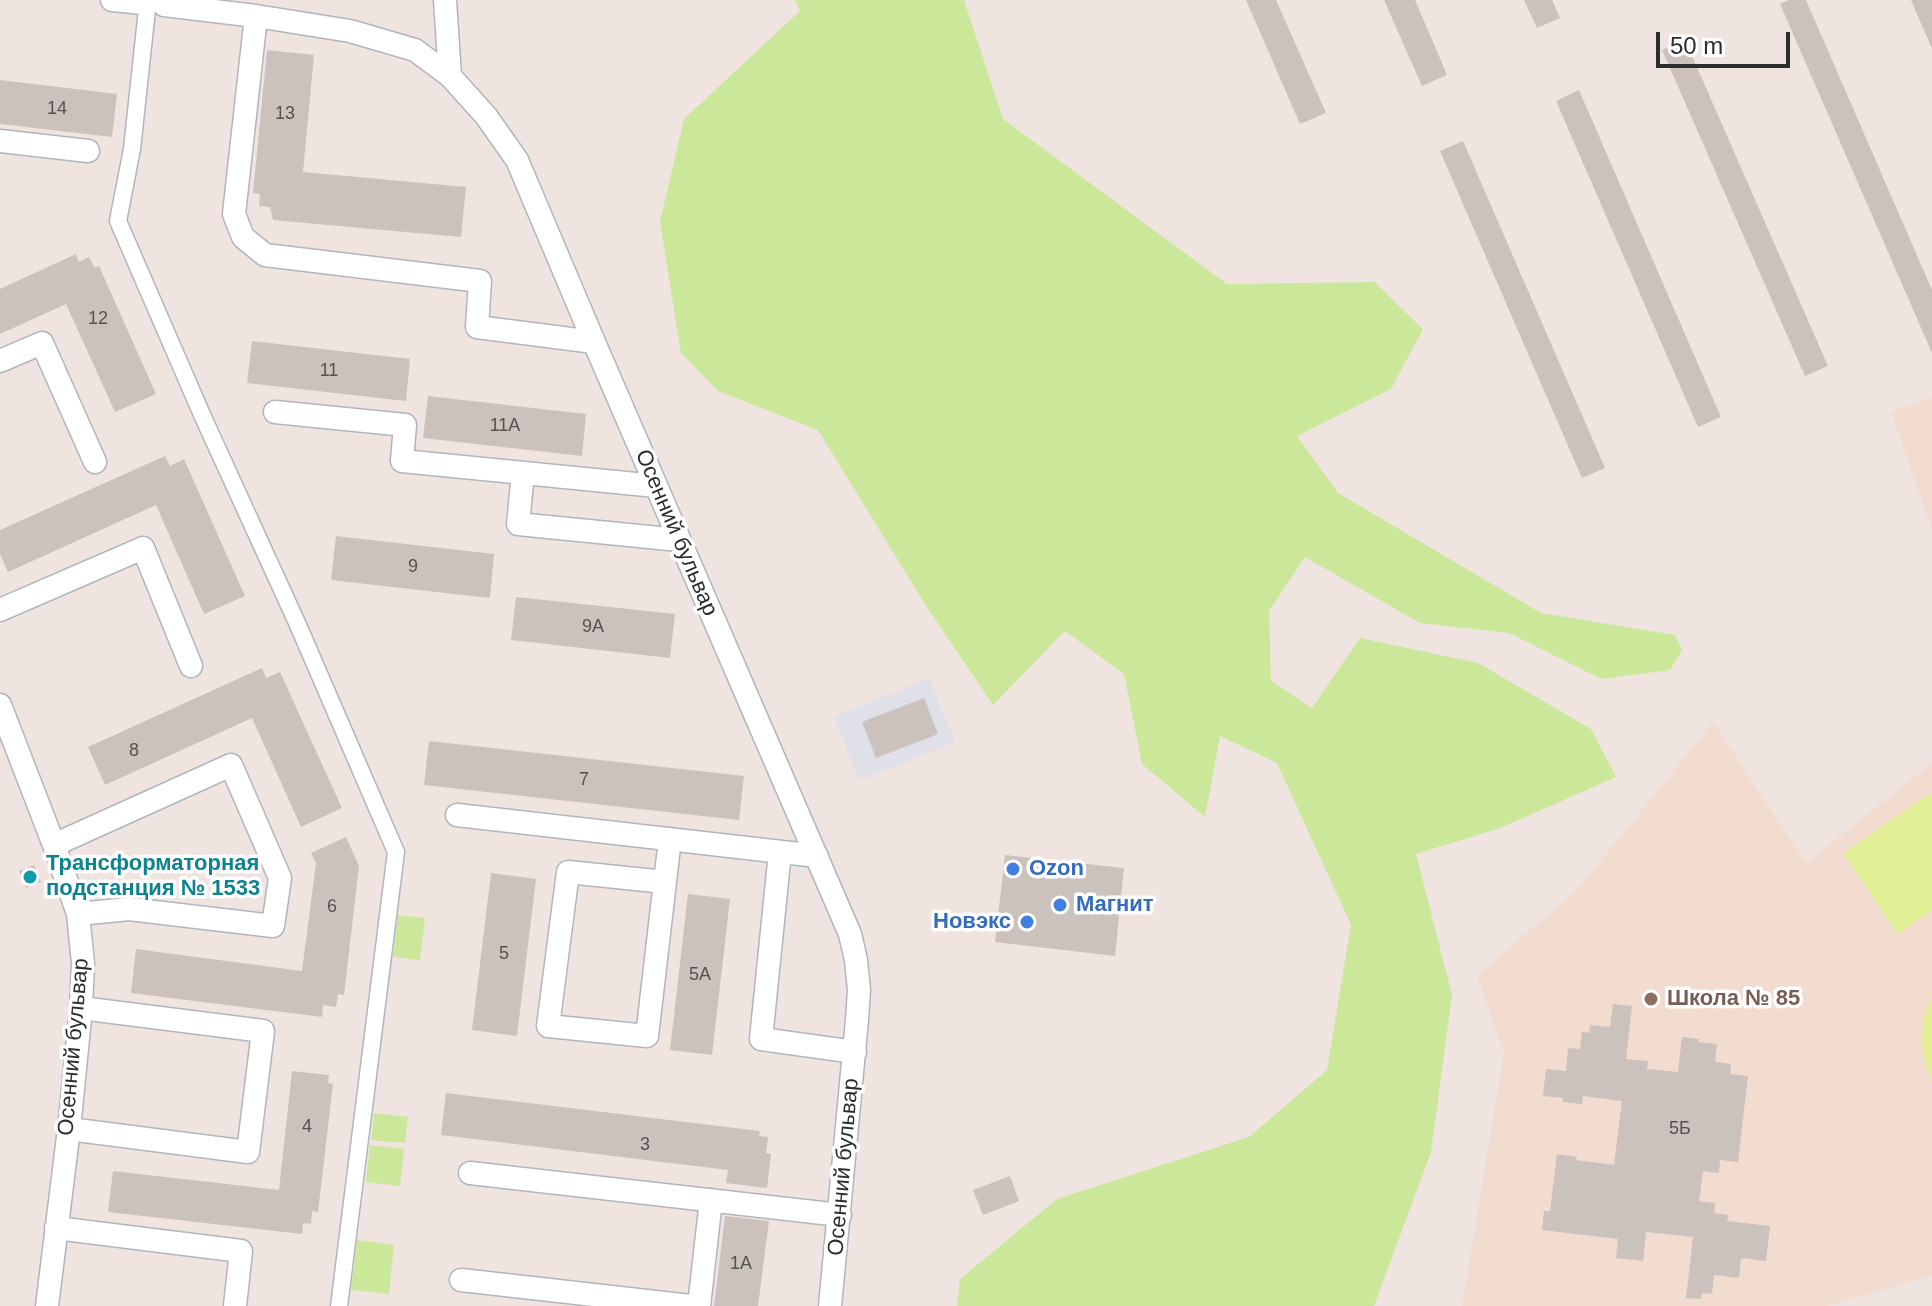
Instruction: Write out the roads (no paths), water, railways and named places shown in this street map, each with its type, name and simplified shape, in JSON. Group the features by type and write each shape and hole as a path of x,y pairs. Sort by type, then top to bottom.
{"street":[{"name":"Осенний бульвар","path":"112,0 256,16 350,31 415,50 450,76 486,116 517,160 850,934 859,990 830,1306"},
{"path":"445,0 450,76"},
{"path":"152,3 132,149 118,221 396,852 339,1306"},
{"path":"256,16 234,214 243,237 265,255 480,281 477,327 594,342"},
{"path":"0,141 88,151"},
{"path":"0,361 42,343 95,462"},
{"path":"275,412 405,425 402,461 656,486"},
{"path":"523,473 518,524 679,540"},
{"path":"0,610 143,548 191,666"},
{"name":"Осенний бульвар","path":"0,705 78,914 83,963 69,1129 47,1306"},
{"path":"54,845 231,765 280,878 273,926 129,909 78,914"},
{"path":"457,815 817,856"},
{"path":"665,882 568,872 548,1026 647,1036 665,882 670,839"},
{"path":"780,852 761,1039 855,1052"},
{"path":"69,1129 248,1152 263,1031 81,1008"},
{"path":"470,1173 840,1215"},
{"path":"699,1306 711,1200"},
{"path":"56,1228 241,1251 235,1306"},
{"path":"461,1280 620,1302 691,1306"}],"place":[{"name":"Ozon","path":"1013,869"},
{"name":"Трансформаторная подстанция № 1533","path":"30,877"},
{"name":"Магнит","path":"1060,905"},
{"name":"Новэкс","path":"1027,922"},
{"name":"Школа № 85","path":"1651,999"}]}
